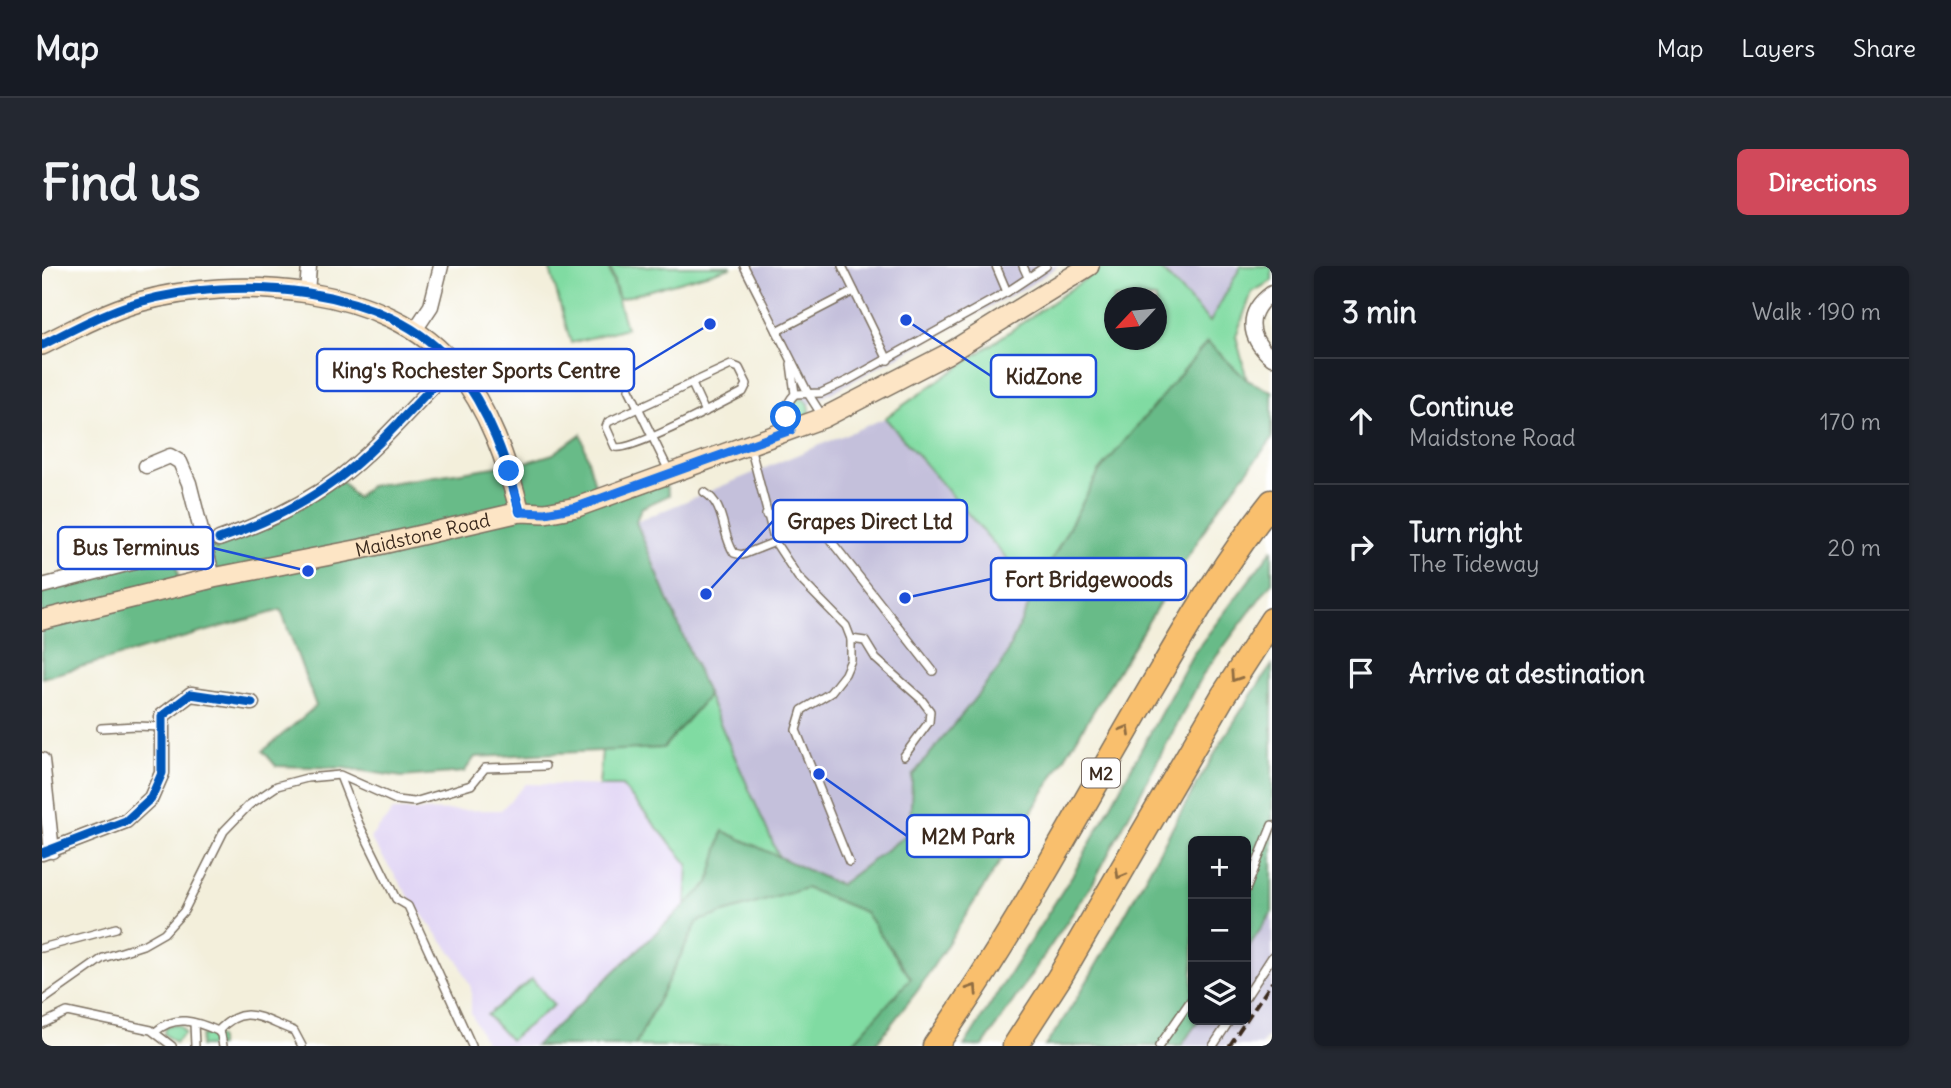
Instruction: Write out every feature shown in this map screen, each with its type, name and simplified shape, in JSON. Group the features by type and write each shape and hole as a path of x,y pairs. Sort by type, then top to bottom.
{"highway":[{"name":"M2","path":"935,1046 1007,935 1184,632 1272,502"},
{"path":"1015,1046 1059,978 1223,695 1272,620"}],"main road":[{"name":"Maidstone Road","path":"42,620 213,578 361,550 520,512 545,513 577,507 824,418 947,354 1089,266"},
{"path":"42,345 139,302 180,293 232,287 307,293 389,316 415,330 454,365 475,394 509,471 520,512"}],"street":[{"path":"307,293 309,266"},
{"path":"415,330 431,306 441,266"},
{"path":"1272,293 1260,303 1253,316 1253,332 1257,345 1272,358"},
{"path":"219,538 271,517 339,478 454,365"},
{"path":"146,466 170,456 180,462 189,483 213,578"},
{"path":"42,586 193,547"},
{"path":"42,760 47,852 127,821 151,798 162,773 162,716 191,694 252,703"}],"lane":[{"path":"744,266 809,395 824,418"},
{"path":"842,266 888,359"},
{"path":"996,266 1007,292"},
{"path":"1023,266 1028,277"},
{"path":"791,430 786,411 789,400 795,394 821,393 888,359 1007,292 1046,266"},
{"path":"777,331 854,291"},
{"path":"790,357 795,394"},
{"path":"734,365 739,368 747,384 743,392 705,412 621,449 615,447 606,427 608,422 639,408 734,365"},
{"path":"692,384 705,412"},
{"path":"629,389 671,475"},
{"path":"750,446 775,542 797,577 846,626 851,639 851,660 847,671 830,693 803,708 797,719 796,730 849,862"},
{"path":"704,492 712,497 721,513 734,553 742,555 775,542"},
{"path":"766,515 783,514 795,517 818,528 828,537 933,671"},
{"path":"851,639 865,641 876,659 921,699 930,711 929,722 904,756"},
{"path":"101,728 162,727"},
{"path":"42,1001 103,958 143,945 164,933 184,911 224,831 263,795 277,786 307,778 340,775 396,800 414,802 471,785 485,768 545,766"},
{"path":"340,775 359,824 396,899 408,906 472,1046"},
{"path":"1251,878 1272,825"},
{"path":"42,948 116,928"},
{"path":"1251,989 1272,957"},
{"path":"1159,1046 1188,1004"},
{"path":"42,1024 67,1012 155,1032 172,1046"},
{"path":"218,1031 239,1015 248,1014 294,1031 302,1046"},
{"path":"155,1032 171,1020 194,1023 218,1031 223,1046"},
{"path":"194,1023 195,1046"},
{"path":"1213,1046 1227,1025"}],"shaded area":[{"path":"744,266 1058,266 1030,285 805,407 790,357"},
{"path":"1158,266 1241,266 1211,322"},
{"path":"885,418 1035,591 1001,666 912,776 910,832 840,885 779,857 752,800 636,522"},
{"path":"526,784 622,786 688,864 686,905 535,1046 487,1046 471,1013 471,988 459,962 416,907 370,838 393,811 501,810"},
{"path":"1272,912 1272,1030 1261,1046 1181,1046 1196,1025 1251,1025 1251,944"}],"green space":[{"path":"549,266 608,266 626,328 571,343"},
{"path":"610,266 730,266 731,267 619,299"},
{"path":"1104,266 1158,266 1210,322 1241,266 1272,266 1272,281 1252,292 1236,336 1247,380 1208,342 1099,472 1035,591 885,418"},
{"path":"1207,342 1247,380 1272,392 1272,439 1216,511 1026,821 918,990 874,1046 850,1046 911,978 865,912 806,888 698,921 635,1046 535,1046 709,883 723,831 840,885 910,832 912,776 1001,666 1035,591 1099,472"},
{"path":"800,399 807,402 810,409 807,416 800,419 793,416 790,409 793,402"},
{"path":"581,434 599,499 663,477 669,495 641,508 636,522 708,696 663,748 475,757 464,772 402,777 344,768 276,766 263,751 316,706 281,610 42,678 42,586 174,551 180,586 212,578 207,546 339,478 356,498 370,486 527,462 553,454"},
{"path":"1272,550 1272,582 1204,673 1093,883 983,1046 964,1046 1075,871 1193,654"},
{"path":"1272,665 1272,912 1251,944 1251,836 1188,836 1188,1025 1196,1025 1181,1046 1045,1046 1095,967 1212,758"},
{"path":"708,696 779,857 723,831 709,883 686,905 688,864 622,786 599,786 602,750 663,748"},
{"path":"806,888 865,912 911,979 850,1046 635,1046 698,921"},
{"path":"532,979 554,1005 510,1040 487,1015"},
{"path":"172,1024 180,1026 185,1033 175,1043 164,1034 165,1027"},
{"path":"211,1032 219,1038 219,1046 200,1046 201,1036"}],"railway":[{"path":"1229,1046 1272,982"}],"cycle path":[{"path":"42,345 114,311 139,302 177,294 220,289 264,289 308,293 352,303 392,318 427,340 456,368 478,401 496,437 520,512"},
{"path":"219,539 281,513 339,478 384,438 454,365"},
{"path":"42,853 126,821 151,798 162,773 162,716 191,694 252,703"}],"place":[{"name":"KidZone","path":"906,320"},
{"name":"King's Rochester Sports Centre","path":"710,324"},
{"name":"Bus Terminus","path":"308,571"},
{"name":"Grapes Direct Ltd","path":"706,594"},
{"name":"Fort Bridgewoods","path":"905,598"},
{"name":"M2M Park","path":"819,774"}],"route":[{"path":"509,471 520,512 545,513 577,507 791,430 786,417"}]}
